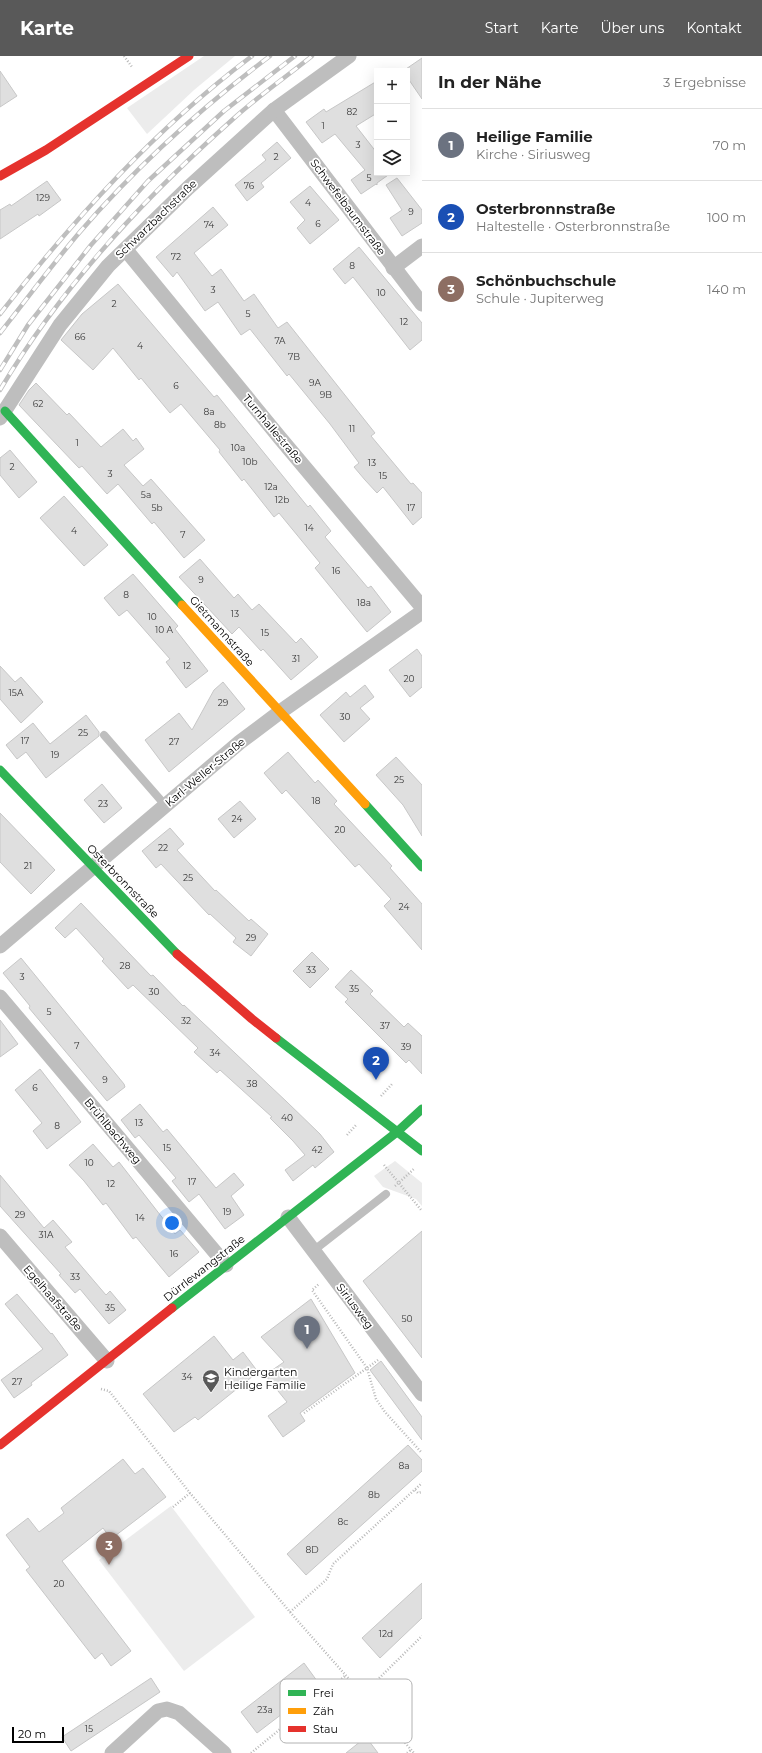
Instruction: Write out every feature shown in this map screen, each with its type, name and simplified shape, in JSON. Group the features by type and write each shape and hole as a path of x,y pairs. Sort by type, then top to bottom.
{"street":[{"path":"0,176 43,152 189,56"},
{"name":"Schwarzbachstraße","path":"2,414 60,325 108,266 188,188 274,110 349,56"},
{"name":"Schwefelbaumstraße","path":"274,110 393,268 422,304"},
{"path":"393,268 422,246"},
{"name":"Turnhallestraße","path":"126,250 280,438 422,607"},
{"name":"Gietmannstraße","path":"2,414 280,712 422,867"},
{"name":"Karl-Weller-Straße","path":"0,946 240,742 422,612"},
{"name":"Osterbronnstraße","path":"0,770 181,958 252,1019 422,1151"},
{"name":"Brühlbachweg","path":"0,997 226,1265"},
{"name":"Dürrlewangstraße","path":"0,1445 226,1265 397,1132 422,1110"},
{"name":"Siriusweg","path":"288,1217 422,1394"},
{"name":"Egelhaafstraße","path":"0,1236 107,1361"},
{"path":"112,1753 158,1711 167,1709 180,1713 224,1753"}],"lane":[{"path":"104,735 165,805"},
{"path":"313,1251 386,1194"}],"path":[{"path":"124,56 132,67"},
{"path":"372,1150 422,1210"},
{"path":"386,1194 419,1164"},
{"path":"332,1275 312,1290 367,1368 376,1399 382,1408 422,1453"},
{"path":"304,1413 390,1351"},
{"path":"86,1378 94,1387 109,1391 190,1493 349,1679"},
{"path":"290,1612 327,1579 333,1564 422,1483"},
{"path":"415,1490 418,1493 422,1492"},
{"path":"173,1507 190,1493"},
{"path":"378,1679 422,1636"},
{"path":"342,1679 346,1676"},
{"path":"251,1753 280,1729"},
{"path":"405,1743 414,1753"},
{"path":"407,1753 411,1750"}],"shaded area":[{"path":"204,56 235,56 194,90 147,134 127,108"},
{"path":"395,1161 422,1183 422,1206 416,1199 383,1187 374,1176"},
{"path":"171,1506 255,1617 184,1671 99,1560"}],"building":[{"path":"422,58 422,99 410,81 410,68 407,68"},
{"path":"0,71 17,96 0,107"},
{"path":"374,83 374,115 356,126 374,149 374,176 387,176 377,183 377,185 376,184 361,194 351,180 365,170 335,134 322,143 306,122 324,109 326,112"},
{"path":"277,142 291,158 261,183 264,187 247,201 235,185 266,160 262,155"},
{"path":"397,178 422,210 422,223 402,236 390,218 402,210 386,185"},
{"path":"47,181 61,200 39,216 38,214 0,239 0,210 10,204 11,206"},
{"path":"310,186 339,220 310,244 297,228 305,220 290,202"},
{"path":"213,207 228,225 194,253 212,276 221,269 244,301 254,294 278,328 287,322 375,433 371,436 411,484 413,483 422,493 422,517 413,525 383,487 377,493 354,467 359,463 330,424 289,374 287,376 250,329 241,335 218,302 205,311 177,272 173,277 156,257"},
{"path":"359,247 422,323 422,340 410,350 353,277 345,284 333,269"},
{"path":"118,284 214,397 217,395 308,507 310,505 331,531 325,537 368,588 371,586 391,612 367,632 315,568 320,563 279,513 274,517 244,479 242,481 219,452 220,450 181,404 170,413 141,378 139,380 113,348 93,370 61,340 82,314"},
{"path":"36,383 67,415 69,413 101,447 123,429 133,441 136,438 144,449 124,465 143,486 151,479 205,540 184,558 154,522 152,524 118,484 107,494 82,466 79,468 19,405 29,390"},
{"path":"10,450 37,482 19,498 0,475 0,458"},
{"path":"64,496 108,545 84,566 40,518"},
{"path":"200,559 234,598 238,594 252,610 259,604 296,643 301,638 318,657 291,680 263,649 261,651 239,627 232,634 179,577"},
{"path":"133,574 178,626 175,629 208,671 186,688 166,662 170,659 127,610 119,616 104,598"},
{"path":"417,649 422,656 422,687 410,697 389,670"},
{"path":"0,666 15,682 21,677 43,702 21,723 0,699"},
{"path":"223,682 245,709 169,772 145,740 179,713 192,730 214,690"},
{"path":"365,685 374,697 360,708 370,719 344,742 320,715 346,692 350,697"},
{"path":"86,715 99,732 99,736 46,778 26,752 17,759 6,745 33,723 50,744"},
{"path":"288,752 315,783 318,780 337,801 334,804 392,866 390,868 422,904 422,950 384,906 391,899 359,864 355,867 286,790 282,794 264,773"},
{"path":"396,757 422,785 422,836 403,805 376,775"},
{"path":"102,784 122,808 104,823 84,800"},
{"path":"240,801 256,819 234,838 218,819"},
{"path":"0,813 55,870 31,894 0,862"},
{"path":"170,828 184,844 177,850 215,891 216,890 249,921 251,919 268,934 251,956 233,942 236,938 210,914 209,915 161,864 156,868 142,851"},
{"path":"81,903 151,976 153,975 183,1006 184,1005 320,1134 334,1152 315,1168 313,1165 293,1181 285,1170 305,1155 270,1118 272,1117 220,1070 217,1073 194,1052 198,1048 133,985 128,989 102,961 104,959 76,928 65,938 55,928"},
{"path":"312,952 329,969 310,988 293,971"},
{"path":"21,958 124,1084 125,1087 107,1101 29,1008 30,1006 3,973"},
{"path":"351,970 373,991 370,994 404,1027 408,1023 422,1036 422,1074 409,1060 406,1063 345,1002 348,999 335,987"},
{"path":"0,1020 18,1044 0,1057"},
{"path":"40,1069 81,1122 47,1149 33,1131 42,1123 15,1090"},
{"path":"140,1104 163,1132 167,1129 216,1188 234,1173 244,1185 231,1196 244,1215 225,1229 199,1194 189,1202 172,1181 176,1178 139,1135 135,1138 121,1120"},
{"path":"93,1144 113,1167 119,1162 175,1234 180,1230 199,1252 169,1277 136,1237 133,1239 106,1203 103,1205 69,1165"},
{"path":"0,1175 44,1228 53,1220 72,1242 65,1247 106,1295 110,1291 126,1310 109,1324 80,1289 75,1293 59,1275 61,1274 0,1206"},
{"path":"422,1231 422,1358 363,1281"},
{"path":"17,1294 51,1334 52,1333 68,1355 14,1398 1,1380 43,1349 5,1304"},
{"path":"311,1299 355,1373 300,1413 305,1421 283,1437 268,1416 287,1402 265,1375 284,1362 261,1337"},
{"path":"214,1336 233,1360 243,1352 258,1372 198,1420 195,1417 174,1432 143,1394"},
{"path":"381,1361 422,1417 422,1440 370,1370"},
{"path":"408,1445 422,1460 422,1471 306,1575 287,1554"},
{"path":"123,1459 135,1474 143,1468 166,1497 111,1539 103,1528 62,1561 131,1651 111,1666 102,1653 95,1659 26,1570 30,1567 6,1535 28,1518 39,1532 64,1513 61,1508"},
{"path":"422,1583 422,1618 380,1658 362,1638"},
{"path":"304,1663 316,1679 283,1679"},
{"path":"151,1678 160,1692 71,1751 62,1737"},
{"path":"280,1682 280,1715 257,1733 241,1712"},
{"path":"358,1743 370,1743 378,1753 346,1753"}],"railway":[{"path":"0,314 57,244 117,177 182,114 216,84 252,56"},
{"path":"0,333 79,233 123,185 194,117 270,56"},
{"path":"0,370 28,325 91,245 148,181 224,111 295,56"},
{"path":"0,390 49,315 77,280 136,213 167,181 232,120 261,95 312,56"}],"traffic: fast":[{"path":"5,411 182,605"},
{"path":"0,770 177,954"},
{"path":"365,804 422,867"},
{"path":"276,1038 422,1151"},
{"path":"172,1308 397,1132 422,1109"}],"traffic: slow":[{"path":"182,605 365,804"}],"traffic: jam":[{"path":"0,176 46,150 189,56"},
{"path":"177,954 276,1038"},
{"path":"0,1445 172,1308"}],"place":[{"name":"Osterbronnstraße","path":"376,1080"},
{"name":"Heilige Familie","path":"307,1349"},
{"name":"Kindergarten Heilige Familie","path":"211,1393"},
{"name":"Schönbuchschule","path":"109,1565"}]}
